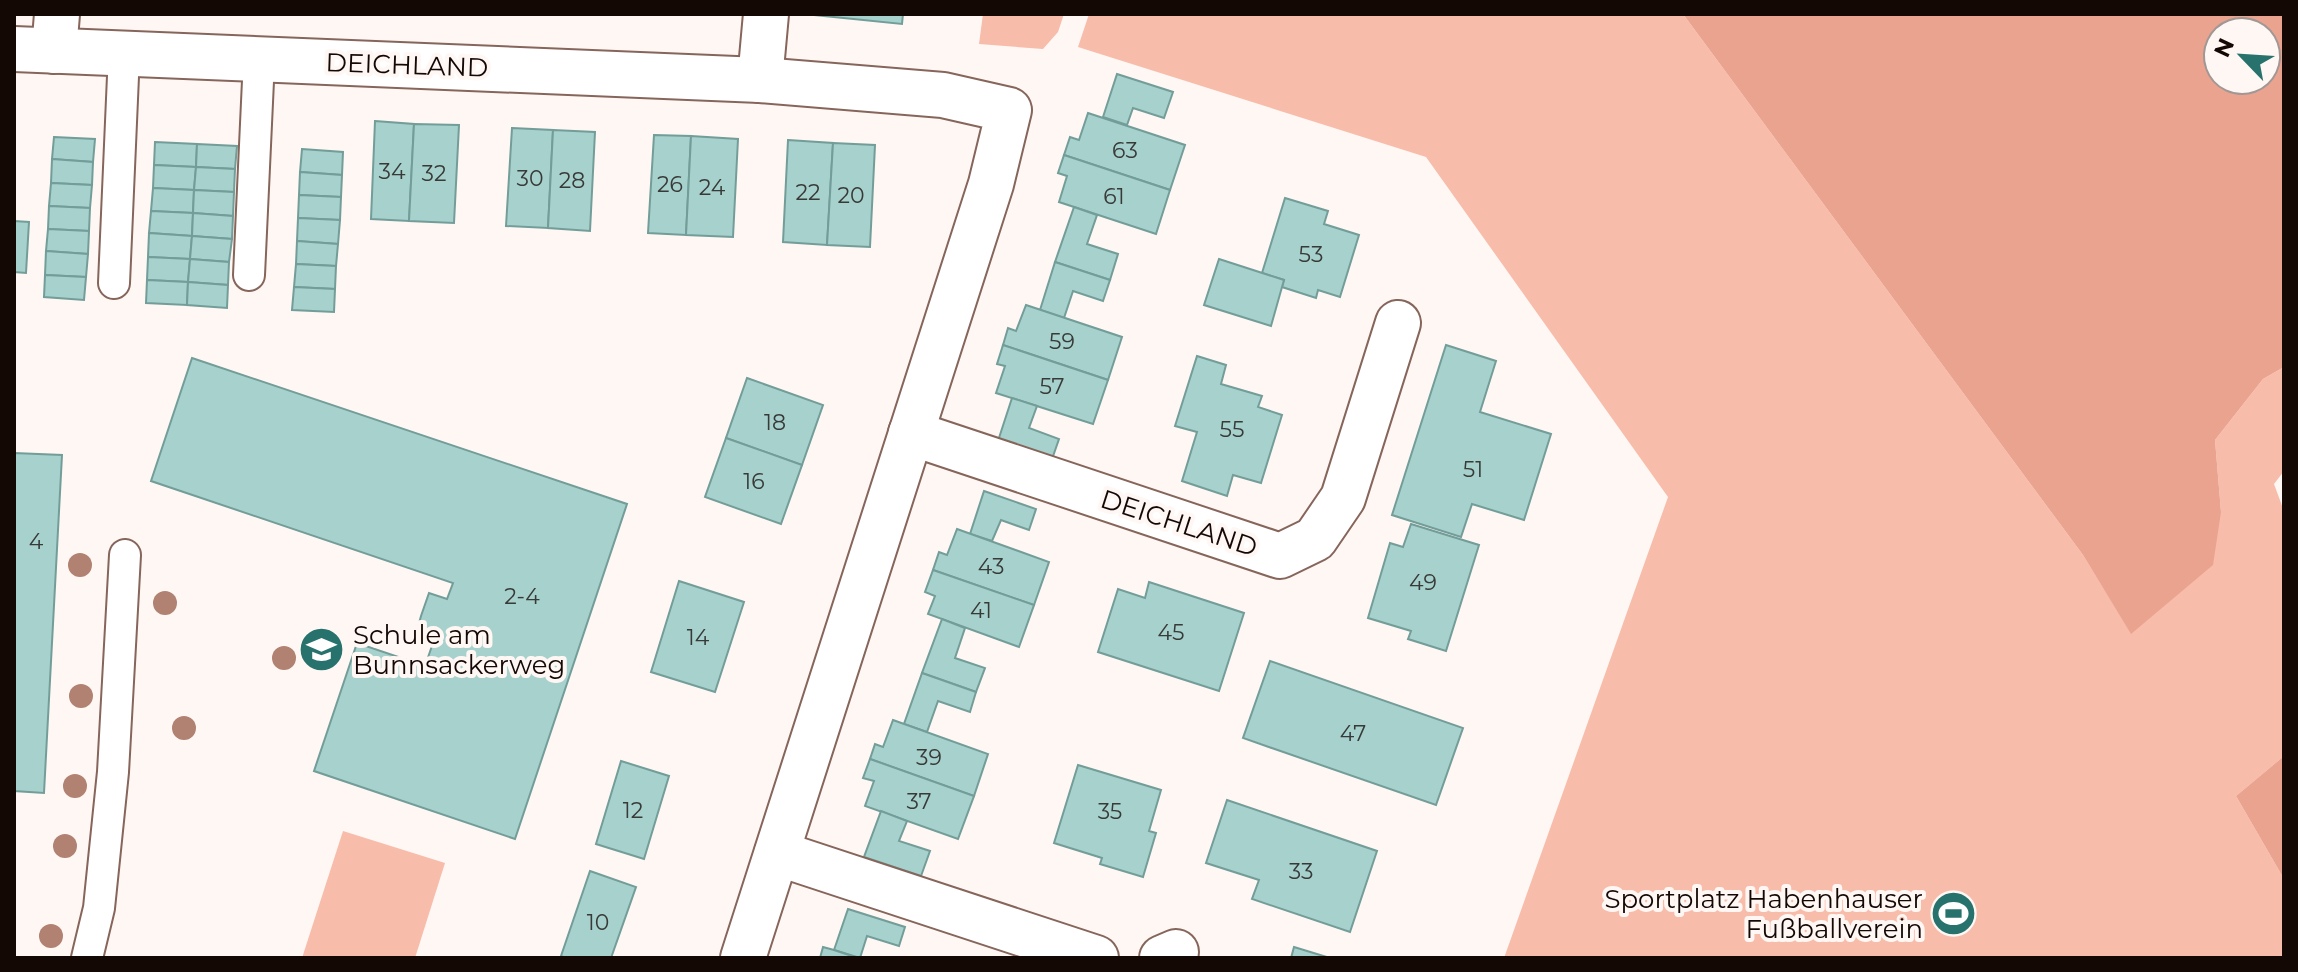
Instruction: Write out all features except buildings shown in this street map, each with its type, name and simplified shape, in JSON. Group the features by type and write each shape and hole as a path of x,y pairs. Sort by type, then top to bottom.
{"street":[{"path":"760,80 766,14"},
{"name":"DEICHLAND","path":"42,38 124,53 760,80 943,95 1009,110 991,184 743,958"},
{"name":"DEICHLAND","path":"911,433 1280,556 1315,539 1343,498 1398,323"},
{"path":"777,853 1096,958"}],"lane":[{"path":"114,283 124,53"},
{"path":"249,275 259,59"},
{"path":"87,958 99,908 113,772 125,555"}],"shaded area":[{"path":"983,14 1064,14 1058,32 1043,49 979,44"},
{"path":"1089,14 1683,14 2083,555 2131,633 2221,512 2215,440 2263,379 2284,367 2284,471 2274,484 2284,511 2284,756 2236,796 2284,879 2284,958 1504,958 1668,497 1426,157 1078,47"},
{"path":"1683,14 2284,14 2284,367 2263,379 2215,440 2221,512 2213,565 2131,634 2083,555"},
{"path":"2284,756 2284,879 2236,796"},
{"path":"343,831 445,863 415,958 302,958"}],"place":[{"name":"Schule am Bunnsackerweg","path":"322,650"},
{"name":"Sportplatz Habenhauser Fußballverein","path":"1954,914"}]}
